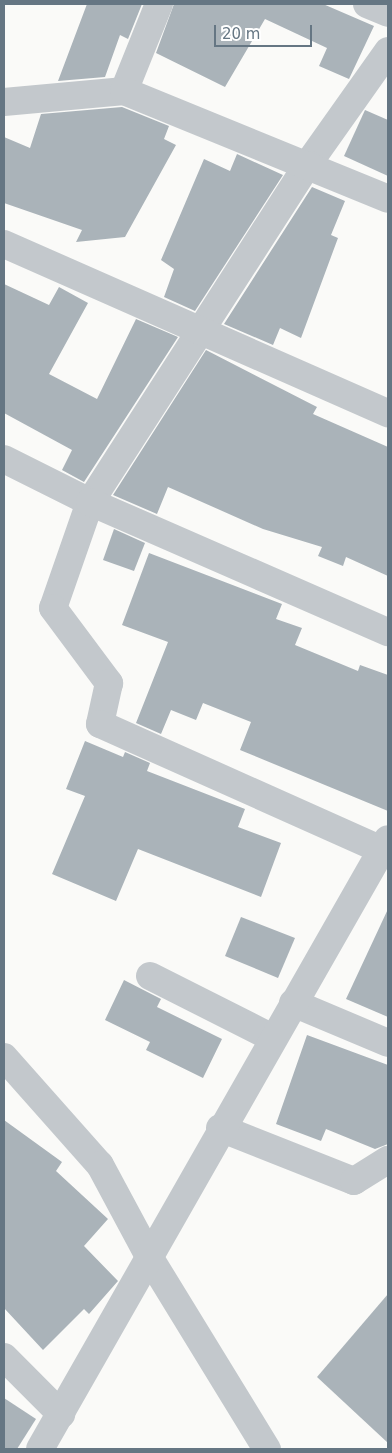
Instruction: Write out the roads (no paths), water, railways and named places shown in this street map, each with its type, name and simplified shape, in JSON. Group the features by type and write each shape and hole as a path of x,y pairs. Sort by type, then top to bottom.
{"street":[{"path":"124,91 159,4"},
{"path":"367,4 388,13"},
{"path":"40,1449 151,1260 220,1128 386,848 100,724 109,683 53,608 90,502 202,332 308,164 388,51"},
{"path":"4,102 124,91 308,164 388,199"},
{"path":"4,244 388,413"},
{"path":"4,459 90,502 388,632"},
{"path":"150,976 273,1038"},
{"path":"293,1003 388,1043"},
{"path":"4,1057 100,1165 151,1260 266,1449"},
{"path":"220,1128 354,1181 388,1160"},
{"path":"4,1357 61,1414"}]}
